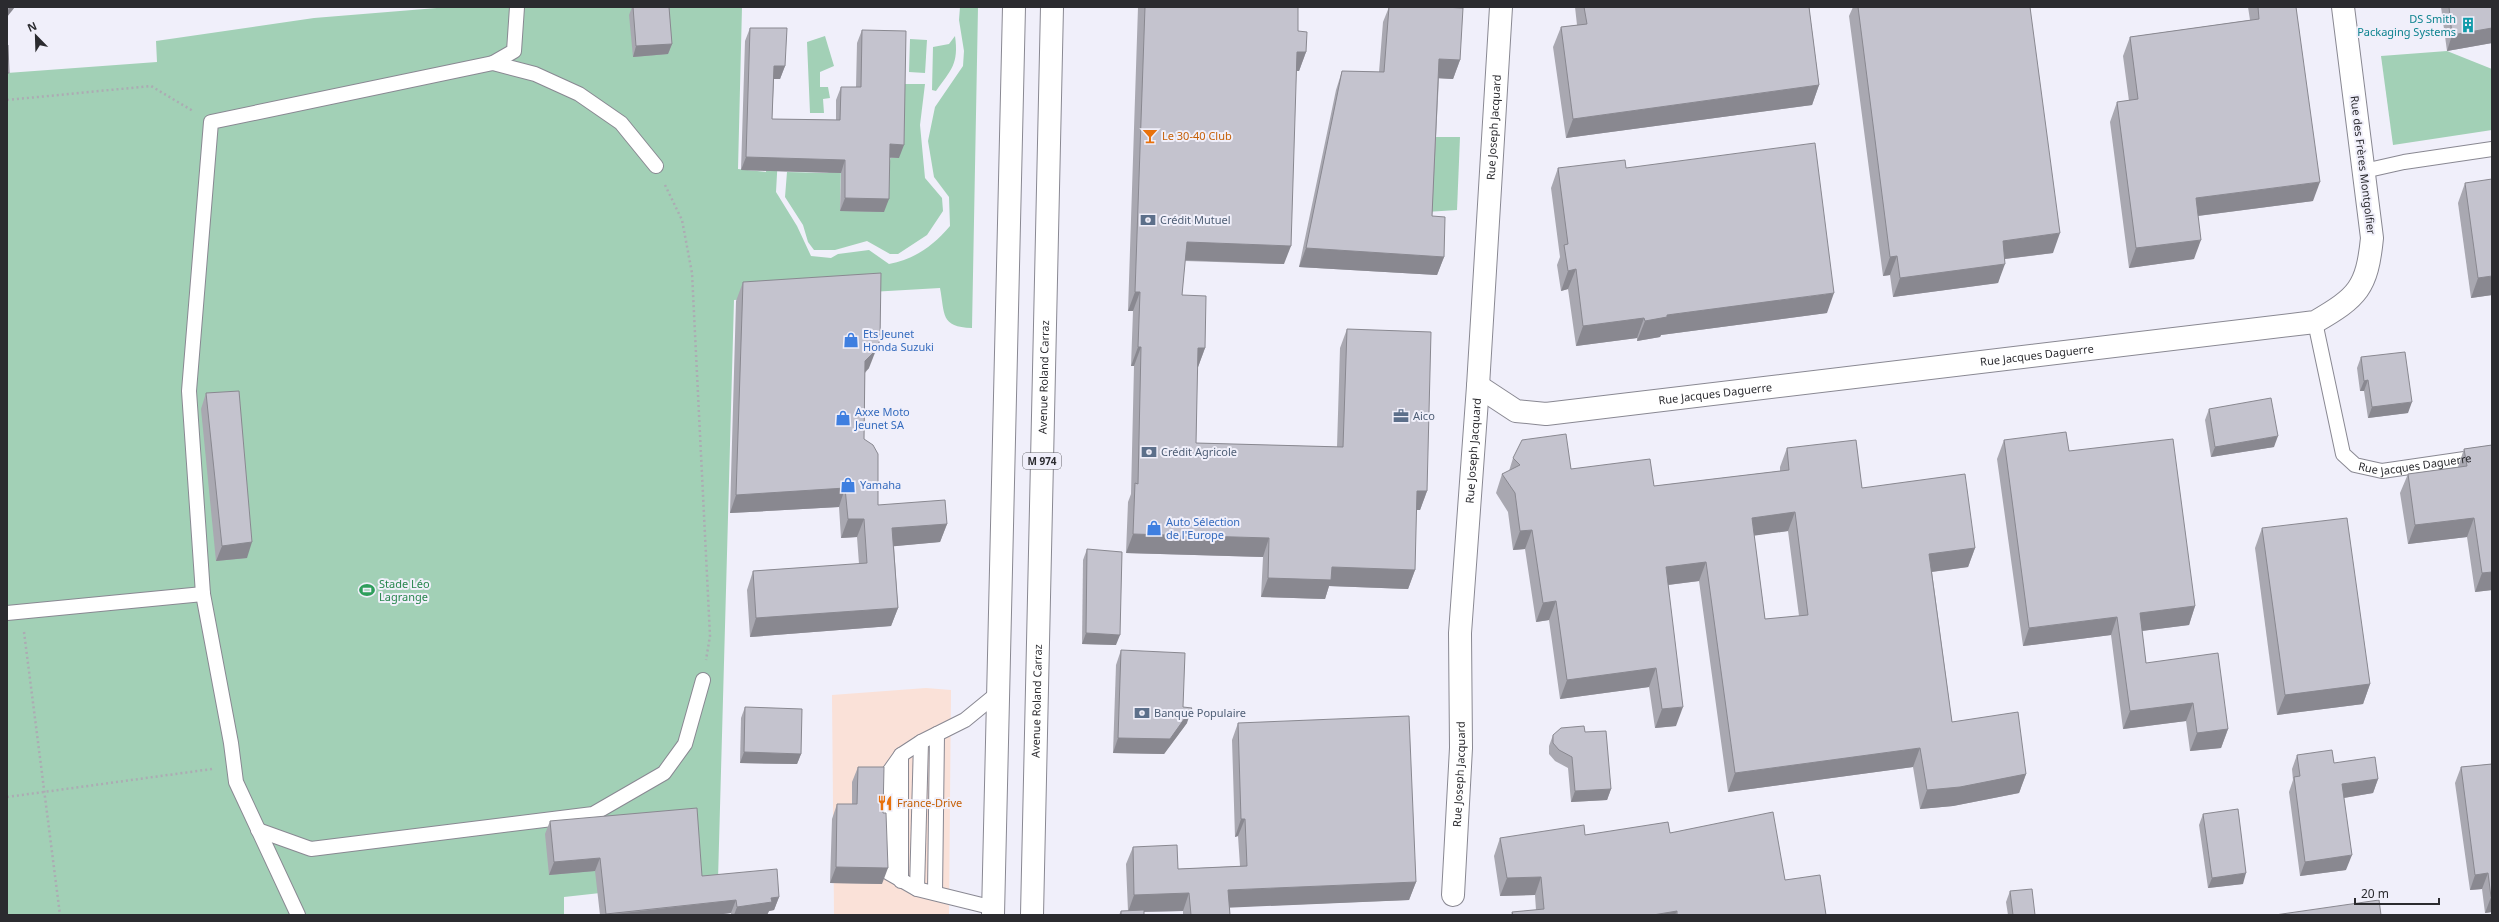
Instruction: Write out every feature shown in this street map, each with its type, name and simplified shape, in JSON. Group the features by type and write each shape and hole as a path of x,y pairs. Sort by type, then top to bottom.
{"street":[{"path":"994,911 1014,7"},
{"name":"Avenue Roland Carraz","path":"1032,915 1052,7"},
{"name":"Rue Joseph Jacquard","path":"1453,895 1461,748 1460,633 1478,386 1501,7"},
{"name":"Rue des Frères Montgolfier","path":"2315,322 2335,310 2357,292 2369,268 2372,238 2343,7"},
{"name":"Rue Jacques Daguerre","path":"1478,386 1516,410 1546,414 2315,322"}],"lane":[{"path":"298,915 236,782 203,594 189,391 211,122 493,63 514,51 517,7"},
{"path":"493,63 535,74 579,94 621,123 656,166"},
{"path":"2364,171 2404,162 2492,149"},
{"name":"Rue Jacques Daguerre","path":"2315,322 2343,454 2355,465 2382,471 2492,456"},
{"path":"7,613 203,594"},
{"path":"258,830 311,849 593,814 664,773 685,744 703,680"},
{"path":"994,911 917,889 889,873 888,772 901,755 921,742 965,720 998,693"},
{"path":"935,894 937,734"},
{"path":"917,889 921,742"}],"path":[{"path":"7,100 151,86 211,122"},
{"path":"656,166 682,220 692,273 710,636 703,680"},
{"path":"18,633 24,632 43,792 60,915"},
{"path":"7,797 234,766"}],"shaded area":[{"name":"France-Drive","path":"926,688 951,690 949,914 834,915 832,695"}],"green space":[{"name":"Stade Léo Lagrange","path":"449,7 742,7 738,169 766,172 767,155 778,156 776,192 797,226 811,256 831,258 838,254 869,250 889,264 907,259 923,251 937,240 950,226 949,197 934,177 928,141 935,107 963,66 964,51 959,20 960,7 978,7 972,328 954,325 949,322 944,312 940,288 734,300 718,880 564,897 564,915 7,915 7,73 157,62 156,41 314,18"},
{"path":"825,36 834,66 820,72 820,87 828,87 830,98 823,99 824,113 810,113 807,42"},
{"path":"955,36 956,53 953,66 936,91 932,90 933,47 949,44"},
{"path":"910,39 927,40 925,73 909,72"},
{"path":"2447,51 2492,69 2492,130 2393,145 2381,56"},
{"path":"901,84 925,84 920,125 925,178 942,198 943,211 927,235 898,254 890,254 867,241 835,250 814,250 808,242 803,225 785,197 787,172 827,173 841,167 840,211 885,196"},
{"path":"1430,137 1460,137 1457,210 1426,212"}],"building":[{"path":"633,7 669,7 672,44 636,46"},
{"path":"1145,7 1298,7 1298,31 1307,32 1306,52 1297,52 1291,246 1187,242 1182,295 1206,296 1205,348 1198,348 1196,443 1343,447 1347,329 1431,332 1427,491 1417,491 1415,570 1332,567 1331,580 1268,578 1269,538 1133,534 1135,483 1138,484 1141,347 1138,347 1140,292 1135,292"},
{"path":"1389,7 1463,8 1460,60 1439,59 1432,216 1445,217 1444,257 1306,248 1342,71 1384,72"},
{"path":"1584,7 1809,7 1819,85 1573,119 1561,27 1587,24"},
{"path":"1858,7 2030,7 2060,233 2003,241 2005,264 1900,278 1897,256 1890,257"},
{"path":"2258,7 2296,7 2320,182 2196,198 2201,240 2136,248 2117,102 2138,99 2130,37 2259,19"},
{"path":"2449,7 2492,7 2492,28 2452,35"},
{"path":"750,28 787,28 785,66 774,66 772,119 840,120 841,87 861,87 862,30 906,31 904,145 890,144 889,199 845,198 845,160 746,157"},
{"path":"8,45 9,73 7,73"},
{"path":"1815,143 1834,293 1667,315 1667,317 1645,321 1644,318 1583,326 1576,269 1568,271 1564,245 1568,244 1558,168 1625,160 1626,168"},
{"path":"2492,179 2492,276 2478,278 2465,183"},
{"path":"881,273 880,340 876,350 865,361 864,439 873,445 878,454 878,505 945,500 947,524 892,528 898,608 756,618 753,571 867,563 864,519 848,519 845,488 736,495 743,282"},
{"path":"2405,352 2412,402 2372,407 2368,380 2364,381 2361,357"},
{"path":"239,391 252,542 222,546 206,393"},
{"path":"2271,398 2278,436 2215,447 2209,409"},
{"path":"2066,432 2069,451 2173,439 2195,606 2140,613 2146,663 2218,653 2228,729 2197,733 2193,703 2130,711 2117,617 2029,628 2004,440"},
{"path":"1566,434 1571,469 1650,459 1654,486 1789,470 1787,448 1856,440 1862,488 1965,474 1975,548 1929,554 1952,722 2018,712 2026,774 1960,787 1927,790 1920,748 1735,773 1706,562 1666,567 1683,707 1662,709 1656,668 1567,680 1556,601 1543,603 1532,530 1520,531 1515,493 1502,474 1520,465 1513,458 1522,440","holes":["1795,512 1808,615 1765,619 1752,518"]},
{"path":"2492,445 2492,572 2482,573 2474,518 2415,525 2408,474 2467,466 2464,449"},
{"path":"2347,518 2370,684 2285,695 2262,528"},
{"path":"1087,549 1122,552 1120,635 1086,633"},
{"path":"1121,650 1185,653 1183,707 1192,708 1170,739 1118,738"},
{"path":"745,707 802,709 801,754 744,752"},
{"path":"1409,716 1416,882 1228,890 1230,915 1191,915 1189,893 1134,895 1133,847 1177,845 1178,869 1247,866 1245,819 1241,819 1238,723"},
{"path":"1584,726 1585,732 1606,731 1611,789 1575,791 1572,757 1559,750 1553,743 1553,735 1561,728"},
{"path":"2332,750 2334,763 2375,757 2378,779 2342,784 2352,855 2305,862 2294,777 2300,776 2297,755"},
{"path":"2492,764 2491,897 2488,873 2475,875 2461,767"},
{"path":"858,767 884,767 883,813 886,813 888,868 836,867 837,804 857,804"},
{"path":"697,808 702,876 777,869 779,897 771,898 772,902 737,907 736,900 606,914 600,858 554,862 550,821"},
{"path":"2238,809 2246,873 2212,878 2203,814"},
{"path":"1773,812 1785,880 1820,875 1826,915 1677,915 1677,911 1653,915 1513,915 1512,912 1544,909 1541,877 1507,878 1500,838 1584,825 1585,835 1668,822 1670,833"},
{"path":"2032,889 2035,915 2013,915 2010,891"},
{"path":"2379,900 2381,915 2275,915"},
{"path":"1144,910 1144,915 1121,915 1121,911"}],"place":[{"name":"DS Smith Packaging Systems","path":"2468,25"},
{"name":"Le 30-40 Club","path":"1150,136"},
{"name":"Crédit Mutuel","path":"1148,220"},
{"name":"Ets Jeunet Honda Suzuki","path":"851,340"},
{"name":"Aico","path":"1401,416"},
{"name":"Axxe Moto Jeunet SA","path":"843,418"},
{"name":"Crédit Agricole","path":"1149,452"},
{"name":"Yamaha","path":"848,485"},
{"name":"Auto Sélection de l'Europe","path":"1154,528"},
{"name":"Stade Léo Lagrange","path":"367,590"},
{"name":"Banque Populaire","path":"1142,713"},
{"name":"France-Drive","path":"885,803"}]}
